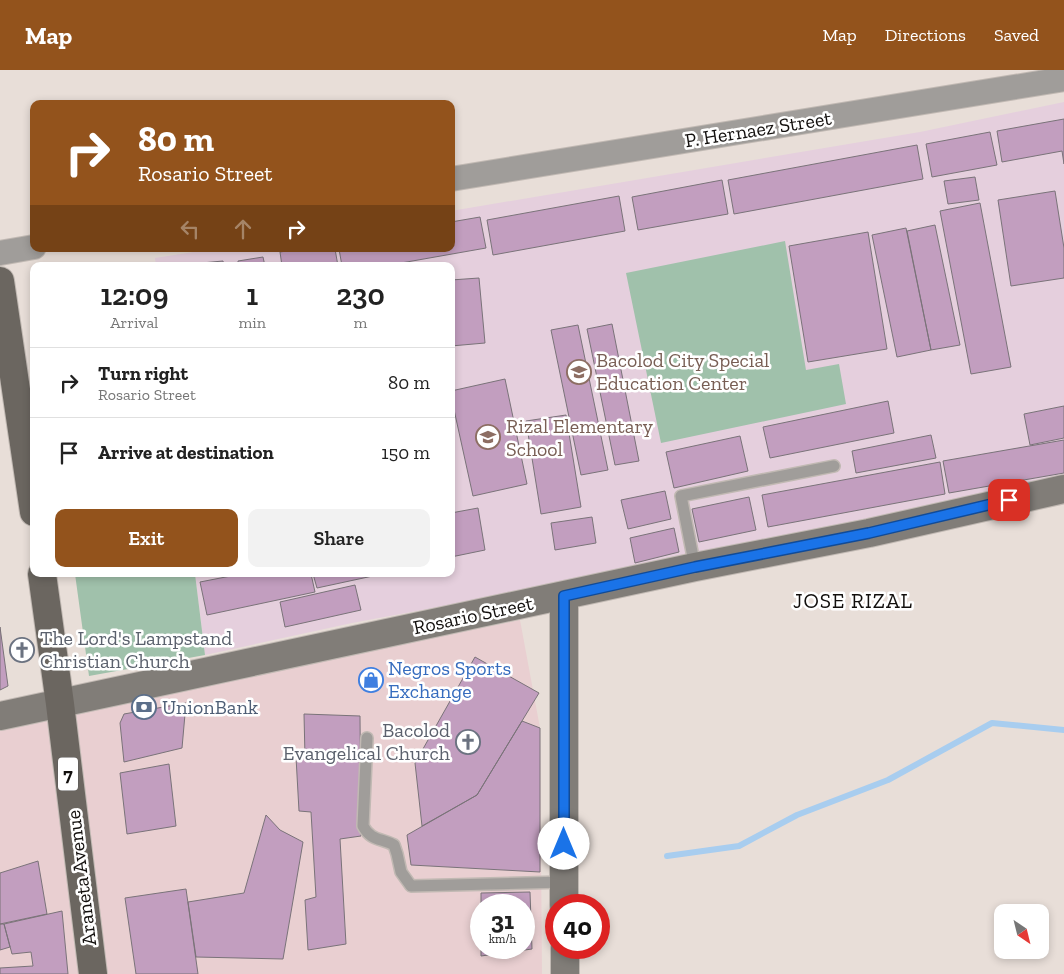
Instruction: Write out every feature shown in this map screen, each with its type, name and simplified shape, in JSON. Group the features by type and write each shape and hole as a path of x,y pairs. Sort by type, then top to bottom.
{"main road":[{"path":"0,281 30,485"},
{"name":"Araneta Avenue","path":"42,577 93,974"}],"street":[{"name":"P. Hernaez Street","path":"455,178 1064,79"},
{"path":"0,253 30,248"},
{"name":"Rosario Street","path":"0,716 695,567 869,533 1064,489"},
{"path":"564,596 564,894"},
{"path":"565,959 565,974"}],"lane":[{"path":"695,567 681,496 834,466"},
{"path":"367,738 363,826 372,838 394,845 398,854 400,872 411,886 564,894"}],"shaded area":[{"path":"1064,102 1064,478 552,586 352,623 205,655 195,577 455,577 455,262 156,262 155,258 194,252 455,252 455,210 920,132"},
{"path":"520,620 540,728 542,974 0,974 0,727"}],"green space":[{"path":"785,241 806,370 839,364 846,404 661,443 626,273"},
{"path":"75,577 195,577 205,655 89,676"}],"building":[{"path":"1064,119 1064,164 1062,151 1002,162 997,131"},
{"path":"990,132 997,165 932,177 926,144"},
{"path":"917,145 923,179 734,214 728,180"},
{"path":"975,177 979,200 948,204 944,181"},
{"path":"722,180 728,214 638,230 632,197"},
{"path":"1055,191 1064,248 1064,278 1011,286 998,200"},
{"path":"619,196 625,231 493,255 487,220"},
{"path":"980,203 1011,367 971,374 940,211"},
{"path":"480,217 486,248 407,262 341,262 340,252 455,252 455,221"},
{"path":"935,225 960,345 931,350 907,231"},
{"path":"906,228 931,350 897,357 872,235"},
{"path":"868,232 887,349 808,362 789,246"},
{"path":"280,252 336,252 337,262 281,262"},
{"path":"263,257 264,262 238,262"},
{"path":"479,278 485,343 455,346 455,280"},
{"path":"612,324 639,461 615,465 587,329"},
{"path":"578,325 608,470 581,475 551,330"},
{"path":"505,379 527,484 473,496 455,414 455,390"},
{"path":"888,401 894,433 770,458 763,427"},
{"path":"1064,406 1064,438 1030,445 1024,414"},
{"path":"566,415 581,507 541,514 526,421"},
{"path":"931,435 936,458 856,473 852,451"},
{"path":"740,436 748,471 674,488 666,452"},
{"path":"1064,440 1064,473 949,493 943,461"},
{"path":"940,462 945,494 768,527 762,495"},
{"path":"665,491 671,519 628,529 621,500"},
{"path":"749,497 756,530 699,542 692,509"},
{"path":"478,508 485,550 455,556 455,512"},
{"path":"592,517 596,543 555,550 551,523"},
{"path":"674,528 679,552 635,563 630,538"},
{"path":"226,577 312,577 315,592 207,615 200,582"},
{"path":"314,577 368,577 317,588"},
{"path":"355,585 361,610 285,627 280,602"},
{"path":"0,627 8,686 0,690"},
{"name":"Bacolod Evangelical Church","path":"475,657 539,693 477,795 422,826 415,763"},
{"path":"186,703 182,748 124,762 120,723 124,714"},
{"path":"304,714 360,716 361,836 340,839 346,944 308,950 305,900 316,897 311,812 299,811 296,757 305,757"},
{"path":"522,721 540,728 540,872 411,865 407,835 477,795"},
{"path":"169,764 176,826 127,834 120,773"},
{"path":"266,815 280,830 303,842 283,959 196,957 188,902 244,893"},
{"path":"38,861 47,914 0,924 0,873"},
{"path":"186,889 198,974 136,974 125,898"},
{"path":"530,892 530,894 481,894 481,893"},
{"path":"62,911 68,974 0,974 0,968 33,966 31,952 12,954 4,924"},
{"path":"0,924 4,924 10,947 0,950"}],"waterway":[{"path":"667,856 739,846 797,815 888,780 992,723 1064,730"}],"place":[{"name":"Bacolod City Special Education Center","path":"579,372"},
{"name":"Rizal Elementary School","path":"488,437"},
{"name":"The Lord's Lampstand Christian Church","path":"22,650"},
{"name":"Negros Sports Exchange","path":"371,680"},
{"name":"UnionBank","path":"144,707"},
{"name":"Bacolod Evangelical Church","path":"468,742"}],"district":[{"name":"JOSE RIZAL","path":"853,600"}],"route":[{"path":"564,844 564,596 695,567 869,533 1009,500"}]}
